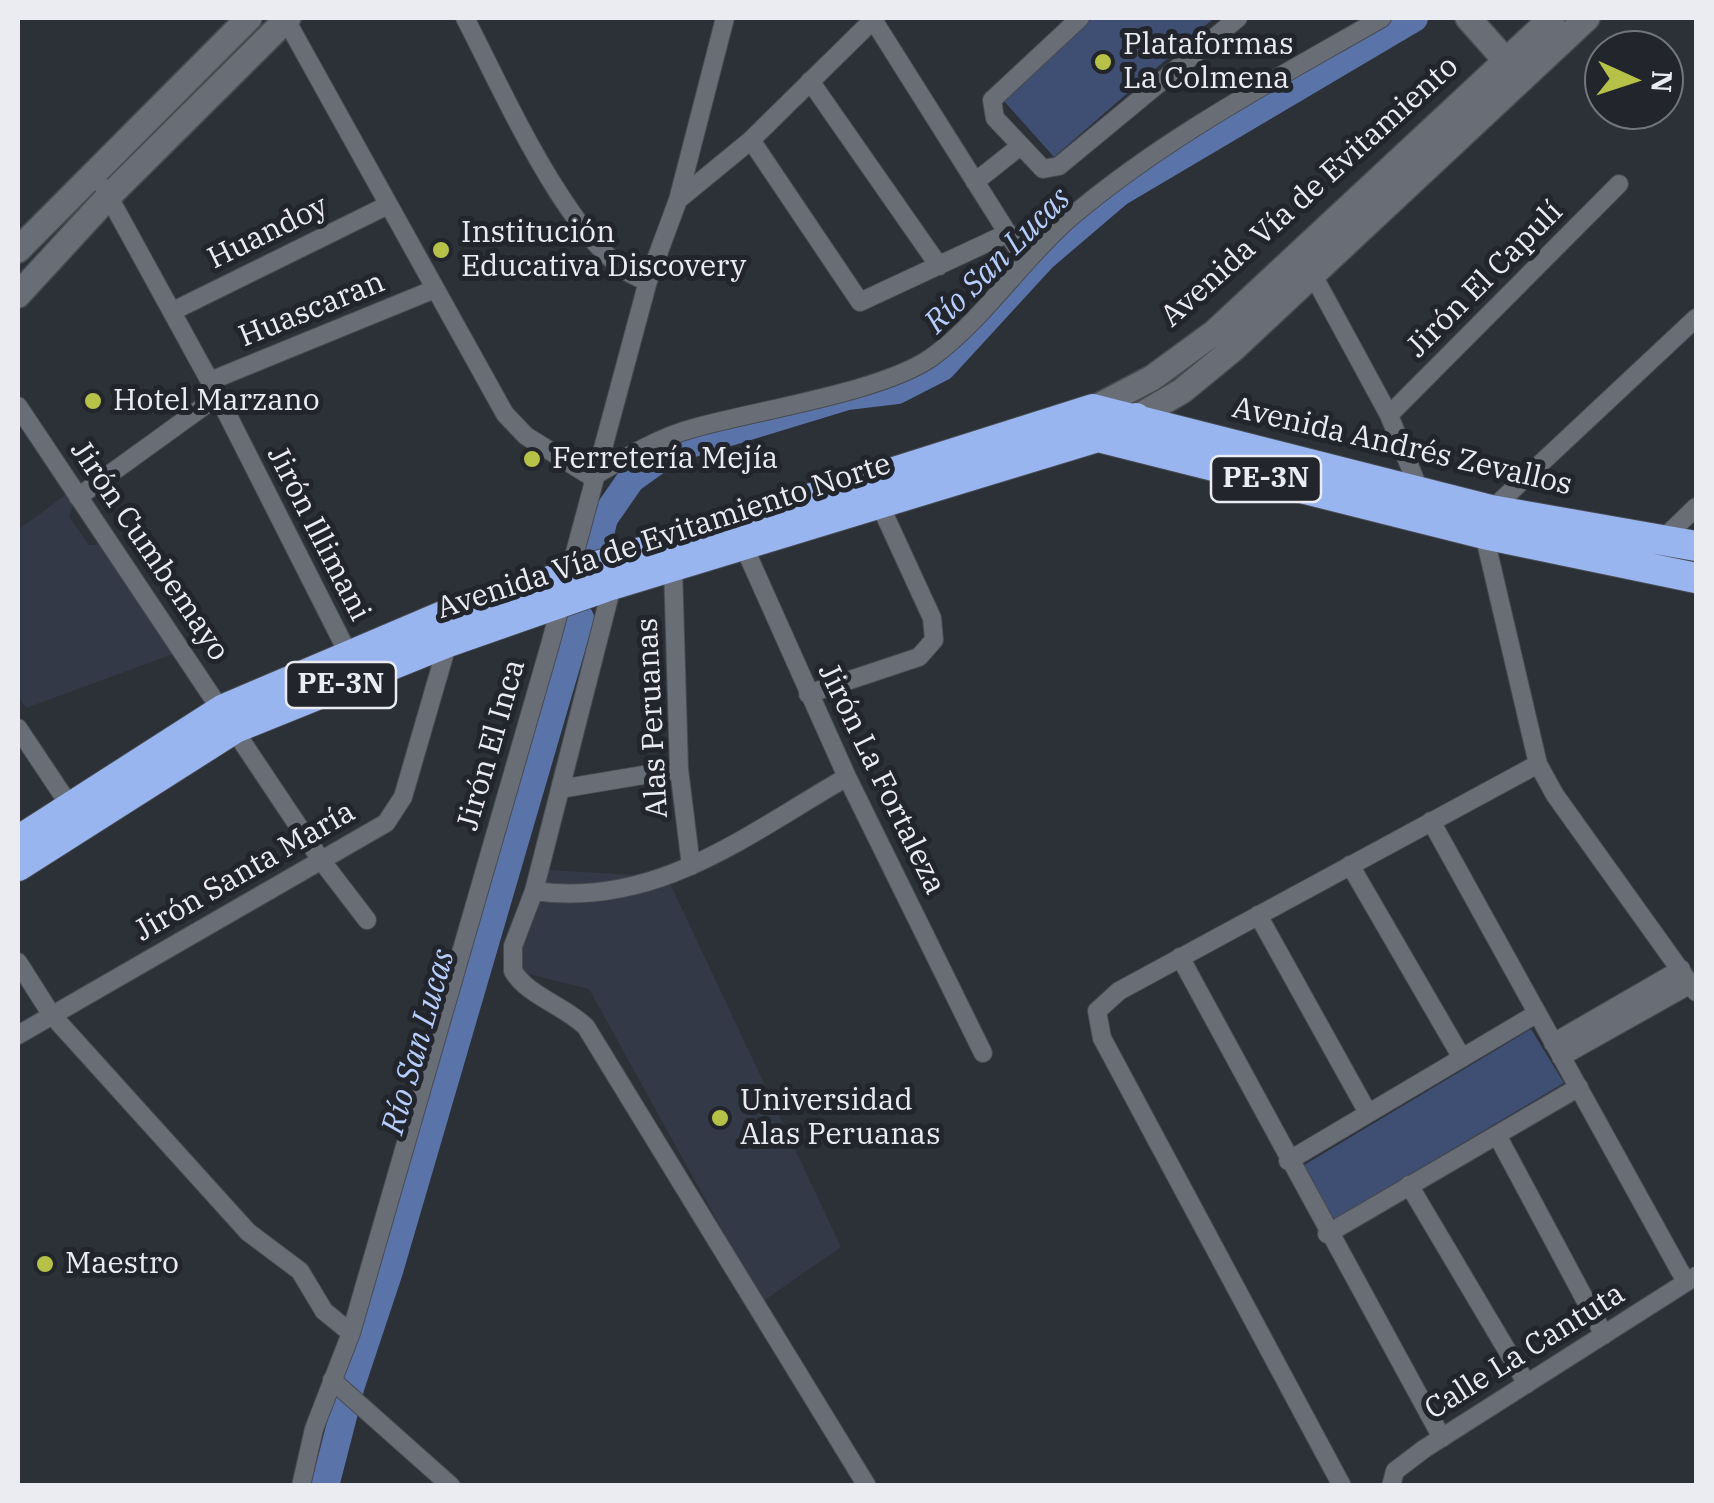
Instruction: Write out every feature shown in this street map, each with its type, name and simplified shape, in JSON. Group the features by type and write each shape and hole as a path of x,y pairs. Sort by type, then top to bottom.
{"highway":[{"name":"Avenida Vía de Evitamiento Norte","path":"348,654 452,612 569,586 740,536 880,505 1096,423 1136,418"},
{"name":"Avenida Andrés Zevallos","path":"1136,418 1420,492 1487,522 1664,538 1696,546"},
{"name":"Avenida Andrés Zevallos","path":"1048,426 1096,423 1696,578"},
{"name":"Avenida Vía de Evitamiento Norte","path":"611,573 673,567 740,536 1048,426"},
{"name":"Avenida Vía de Evitamiento Norte","path":"229,718 448,642 569,586"},
{"name":"PE-3N","path":"18,866 77,816 229,718 348,654"},
{"name":"PE-3N","path":"18,841 77,816"}],"street":[{"path":"18,295 102,186 249,18"},
{"path":"18,250 102,186 286,18 505,414 526,436 592,477 650,443 691,428 894,377 932,357 980,313 1024,260 1124,174 1279,74 1382,18"},
{"path":"465,18 542,164 579,224 624,272 648,282"},
{"name":"Jirón El Inca","path":"301,1486 350,1334 569,586 592,477 648,282 678,200 726,18"},
{"path":"678,200 751,140 873,18 1024,260"},
{"path":"1080,18 992,100 995,118 1043,169 1059,166 1238,18"},
{"path":"1468,18 1514,70"},
{"name":"Avenida Vía de Evitamiento","path":"1514,70 1552,18"},
{"name":"Avenida Vía de Evitamiento","path":"1136,418 1195,381 1307,264 1514,70 1587,18"},
{"path":"810,82 938,266"},
{"path":"751,140 860,302 1008,233"},
{"path":"975,182 1020,147"},
{"name":"Jirón El Capulí","path":"1389,415 1619,184"},
{"name":"Jirón Illimani","path":"102,186 173,311 348,654"},
{"name":"Huandoy","path":"173,311 388,205"},
{"path":"1307,264 1389,415 1420,492"},
{"name":"Avenida Vía de Evitamiento","path":"1096,423 1307,264"},
{"name":"Huascaran","path":"78,496 214,389 435,289"},
{"path":"1557,1050 1689,982 1555,795 1538,764 1487,522 1696,318"},
{"name":"Jirón Cumbemayo","path":"18,406 322,860 368,920"},
{"path":"808,694 919,657 934,640 932,618 880,505"},
{"path":"1664,538 1696,507"},
{"name":"Jirón La Fortaleza","path":"740,536 847,777 983,1053"},
{"name":"Alas Peruanas","path":"673,567 679,769 691,866"},
{"path":"611,573 534,891 513,946 513,972 518,980 566,1008 586,1027 867,1486"},
{"name":"Jirón Santa María","path":"18,1035 386,824 395,813 448,642"},
{"path":"18,728 77,816"},
{"path":"1342,1486 1102,1038 1097,1011 1118,990 1538,764"},
{"path":"560,790 679,769"},
{"path":"534,891 565,895 652,884 847,777"},
{"path":"1431,821 1536,1014 1691,1279"},
{"path":"1350,865 1462,1058"},
{"path":"1258,915 1368,1114"},
{"path":"1180,957 1327,1234 1442,1438"},
{"path":"18,962 51,1014 248,1232 300,1271 324,1311 350,1334"},
{"path":"1288,1160 1536,1014"},
{"path":"1327,1234 1579,1087"},
{"path":"1497,1135 1604,1335"},
{"path":"1409,1186 1526,1384"},
{"name":"Calle La Cantuta","path":"1392,1484 1396,1471 1442,1438 1691,1279"},
{"path":"335,1382 451,1486"}],"shaded area":[{"name":"Plataformas La Colmena","path":"1093,18 1214,18 1054,157 1003,100"},
{"path":"68,493 74,503 69,517 89,545 104,545 176,653 26,708 18,696 18,530"},
{"name":"Universidad Alas Peruanas","path":"535,869 667,877 841,1247 762,1302 589,989 512,970"},
{"path":"1531,1029 1564,1083 1333,1220 1304,1165"}],"waterway":[{"name":"Río San Lucas","path":"594,559 604,518 631,479 673,449 847,396 897,390 942,367 1043,257 1118,193 1414,18"},
{"name":"Río San Lucas","path":"325,1486 351,1385 389,1271 580,618"}],"place":[{"name":"Plataformas La Colmena","path":"1103,62"},
{"name":"Institución Educativa Discovery","path":"441,250"},
{"name":"Hotel Marzano","path":"93,401"},
{"name":"Ferretería Mejía","path":"532,459"},
{"name":"Universidad Alas Peruanas","path":"720,1118"},
{"name":"Maestro","path":"45,1264"}]}
